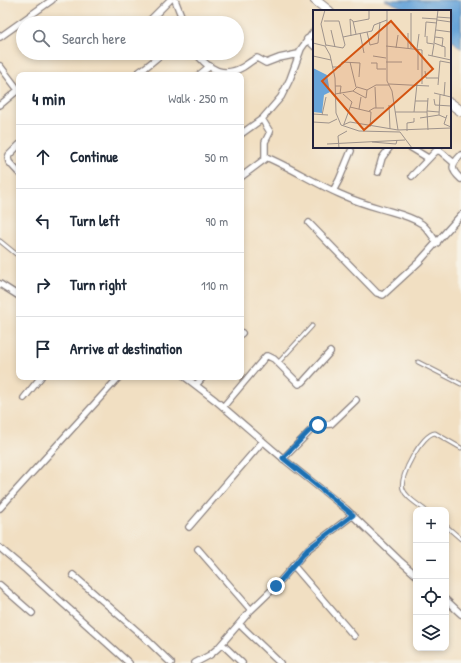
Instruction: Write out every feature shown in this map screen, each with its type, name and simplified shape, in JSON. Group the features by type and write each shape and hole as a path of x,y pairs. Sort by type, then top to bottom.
{"main road":[{"path":"316,0 328,10"},
{"path":"451,104 461,111"}],"street":[{"path":"30,16 52,0"},
{"path":"154,16 170,0"},
{"path":"175,0 181,16"},
{"path":"0,37 16,26"},
{"path":"244,132 262,119 274,106 286,89 298,54 313,32"},
{"path":"307,39 313,45"},
{"path":"202,60 222,72 229,72 244,66 254,59 259,59 266,63 279,58 298,54"},
{"path":"139,72 154,60"},
{"path":"0,66 16,88"},
{"path":"203,72 210,66"},
{"path":"0,105 16,93"},
{"path":"244,176 263,162 266,156 265,142 270,132 262,119"},
{"path":"16,148 8,158 9,162 16,170"},
{"path":"378,172 382,158 389,148"},
{"path":"412,148 428,158"},
{"path":"412,176 428,158 438,150 454,163"},
{"path":"333,191 351,151"},
{"path":"461,155 454,163 453,171 461,179"},
{"path":"266,156 333,191 354,200 406,216 416,221 423,225 437,243"},
{"path":"309,223 343,260 377,293 381,295 385,294 437,243 461,215"},
{"path":"0,284 16,294"},
{"path":"223,407 264,357 268,356 278,363 299,384 303,382 330,352"},
{"path":"24,398 39,380"},
{"path":"0,508 116,380"},
{"path":"189,380 353,515 399,560 413,572"},
{"path":"196,385 200,380"},
{"path":"283,458 314,427 318,425 331,424 356,400"},
{"path":"189,527 263,441"},
{"path":"195,663 210,655 222,644 251,610 276,586 308,549 353,515"},
{"path":"0,548 129,663"},
{"path":"198,549 251,610"},
{"path":"293,565 354,636"},
{"path":"72,575 144,637 171,663"},
{"path":"0,585 32,613"},
{"path":"449,603 461,614"},
{"path":"239,624 280,663"},
{"path":"222,644 242,663"}],"lane":[{"path":"0,241 16,254"},
{"path":"278,363 312,326"},
{"path":"418,362 461,384"},
{"path":"421,507 407,495 403,490 402,485 404,474 424,439 431,433 435,433 461,448"},
{"path":"449,529 461,539"}],"water":[{"path":"385,0 461,0 461,49 451,39 451,10 409,10"}],"route":[{"path":"276,586 308,549 353,515 283,458 308,432 318,425"}]}
